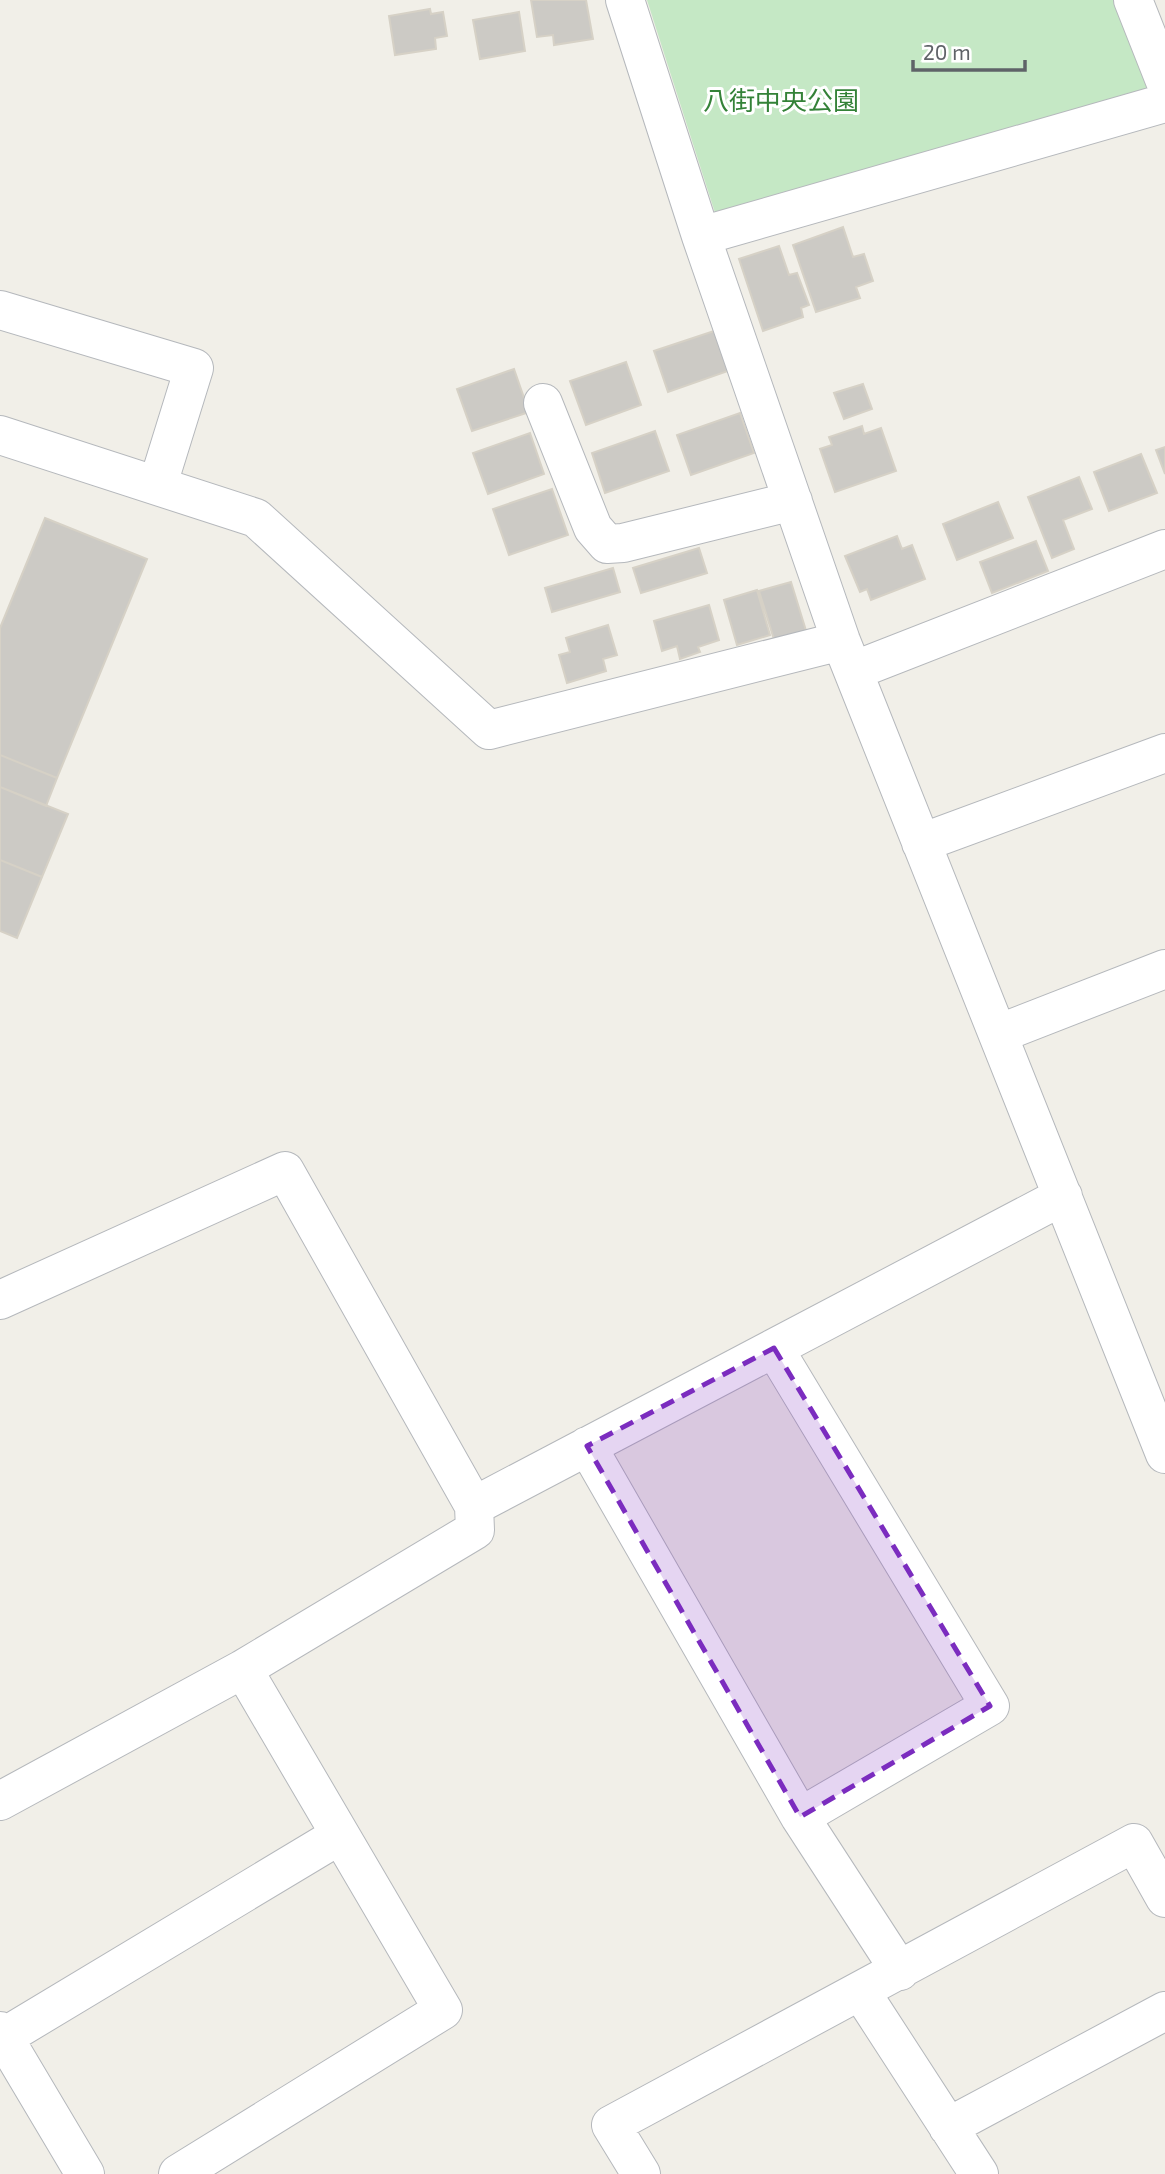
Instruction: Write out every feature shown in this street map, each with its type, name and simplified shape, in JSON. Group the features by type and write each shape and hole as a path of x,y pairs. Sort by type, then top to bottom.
{"street":[{"path":"625,0 701,236 847,656 1165,1454"},
{"path":"1133,0 1165,81"},
{"path":"701,236 1165,103"},
{"path":"0,310 194,368 158,484"},
{"path":"543,403 593,528 607,544 623,543 793,500"},
{"path":"0,435 158,484 256,518 489,730 847,656 1165,549"},
{"path":"921,843 1165,753"},
{"path":"998,1034 1165,969"},
{"path":"0,1300 285,1171 474,1506 475,1530 243,1669 0,1801"},
{"path":"474,1506 1063,1196"},
{"path":"774,1348 990,1706 800,1817"},
{"path":"587,1446 800,1817 900,1971"},
{"path":"178,2174 443,2010 243,1669"},
{"path":"85,2174 2,2034 340,1835"},
{"path":"641,2174 611,2124 1135,1843 1165,1898"},
{"path":"861,1992 979,2174"},
{"path":"948,2127 1165,2011"}],"highlighted area":[{"path":"774,1348 990,1706 800,1817 587,1446"}],"green space":[{"name":"八街中央公園","path":"647,0 1119,0 1156,93 717,219"}],"building":[{"path":"531,0 586,0 593,39 554,45 553,35 537,37"},
{"path":"430,9 431,14 443,12 447,36 435,38 436,49 395,55 389,16"},
{"path":"519,12 525,51 480,59 473,20"},
{"path":"843,227 853,257 864,254 873,281 856,287 860,298 816,312 793,245"},
{"path":"779,246 789,275 797,273 809,305 801,308 803,317 763,331 739,259"},
{"path":"714,331 728,371 668,392 654,351"},
{"path":"626,362 641,405 586,425 570,381"},
{"path":"514,369 529,412 472,431 457,389"},
{"path":"863,384 872,409 844,419 834,393"},
{"path":"740,413 754,453 691,475 677,435"},
{"path":"862,426 864,434 881,428 896,471 835,492 820,449 832,445 829,437"},
{"path":"655,431 669,471 605,493 592,453"},
{"path":"530,433 544,474 488,494 473,453"},
{"path":"1165,447 1165,474 1156,450"},
{"path":"1141,454 1157,493 1109,511 1094,472"},
{"path":"1079,477 1092,509 1063,520 1074,549 1052,558 1028,497"},
{"path":"552,489 568,535 509,555 493,509"},
{"path":"998,502 1013,538 957,560 943,524"},
{"path":"45,518 147,559 57,778 0,755 0,628"},
{"path":"897,536 902,549 912,545 925,579 871,600 867,589 860,592 845,556"},
{"path":"1036,541 1048,571 992,593 980,562"},
{"path":"699,548 707,573 641,593 633,568"},
{"path":"613,568 620,592 552,612 545,588"},
{"path":"791,582 808,637 776,646 759,591"},
{"path":"757,590 770,635 737,645 724,600"},
{"path":"709,605 719,640 698,647 700,652 680,659 677,646 662,651 654,621"},
{"path":"608,625 617,655 603,659 606,671 567,683 559,655 570,652 566,638"},
{"path":"0,755 57,778 46,806 0,787"},
{"path":"0,787 68,814 42,877 0,860"},
{"path":"0,860 42,877 17,938 0,931"}]}
